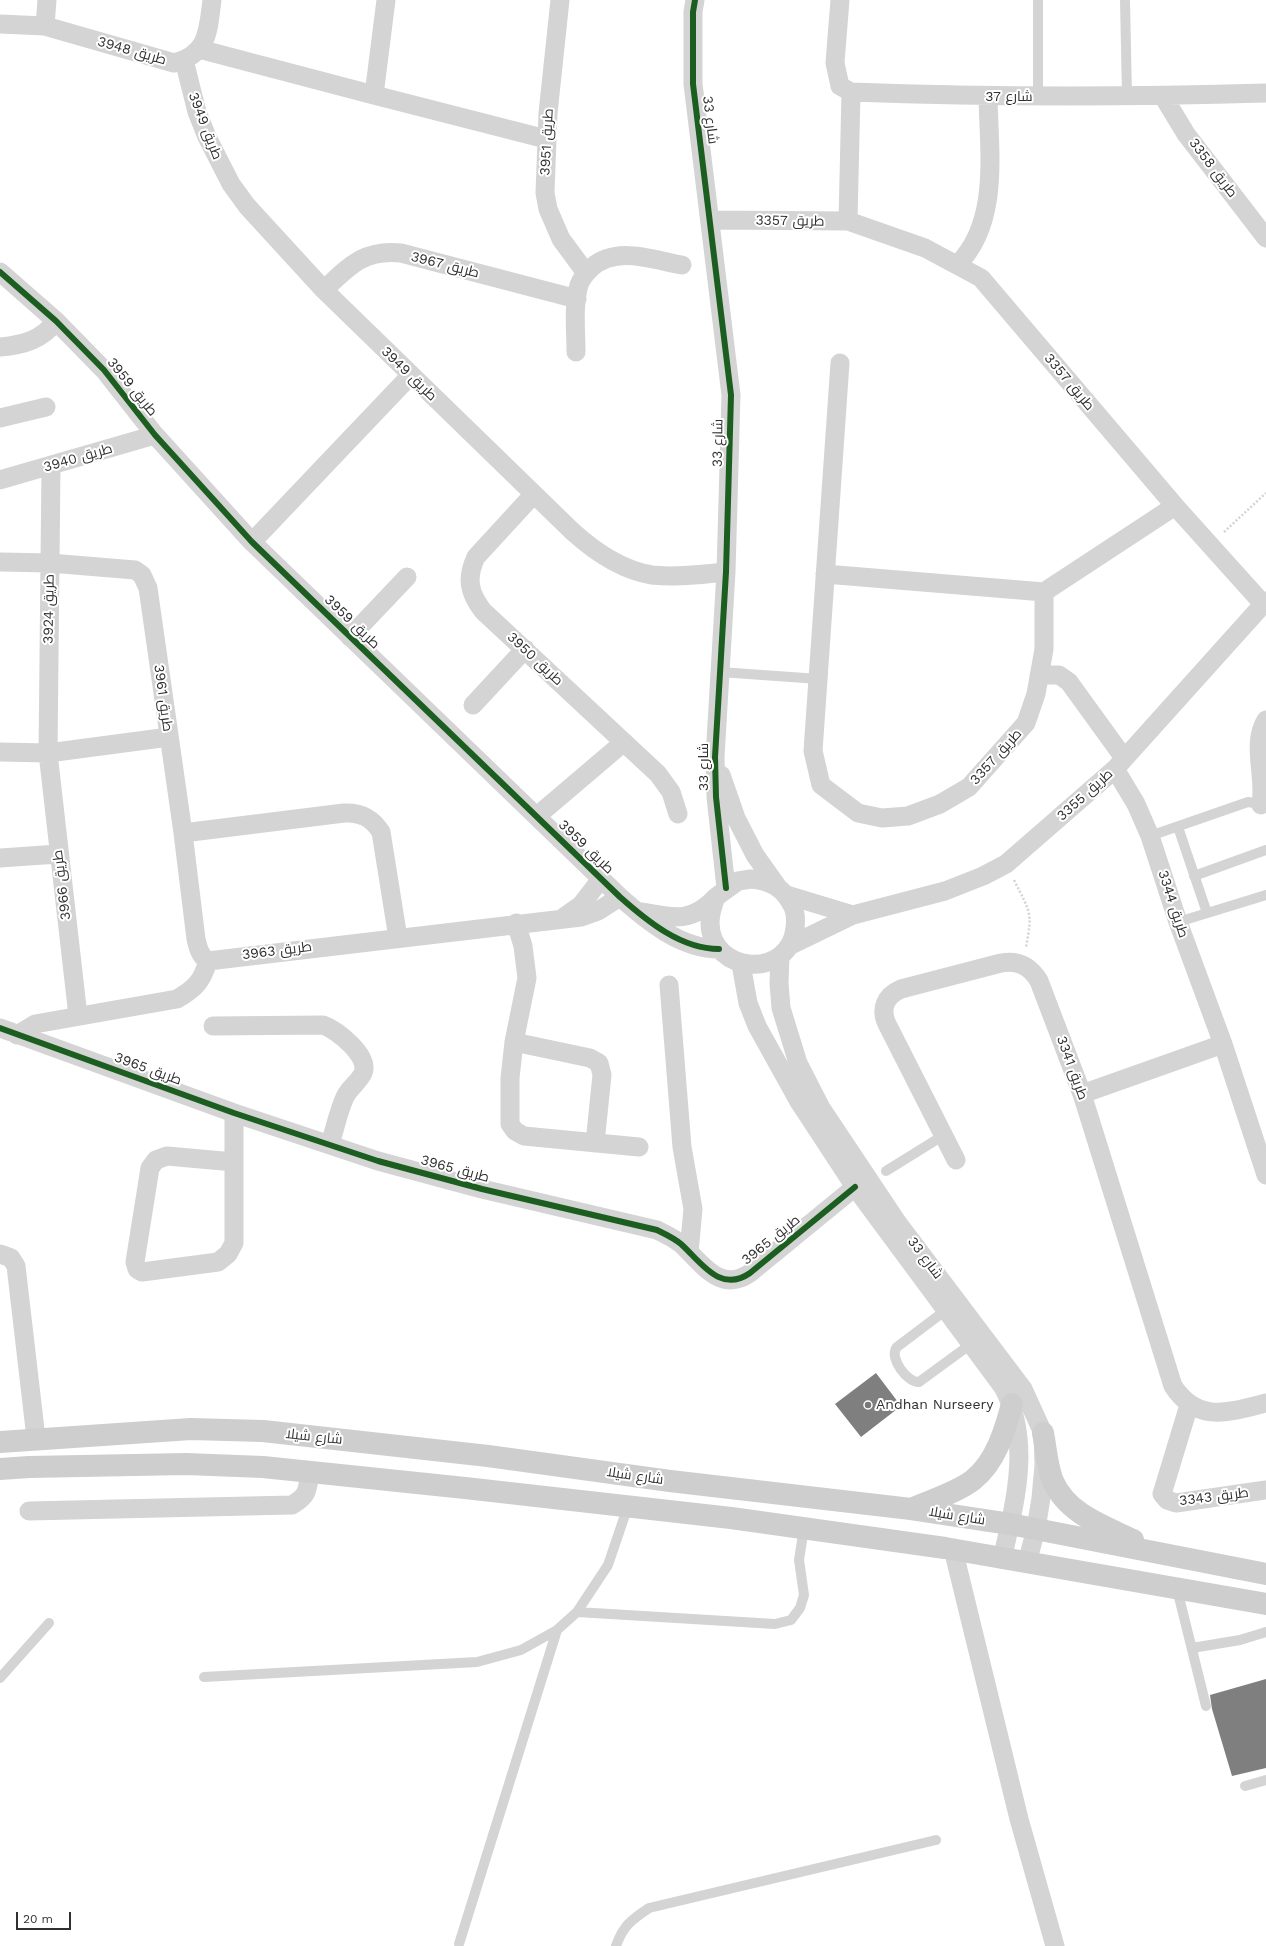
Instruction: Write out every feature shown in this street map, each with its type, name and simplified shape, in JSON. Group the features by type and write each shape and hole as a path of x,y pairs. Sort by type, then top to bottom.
{"main road":[{"path":"911,1509 948,1494 974,1480 998,1446 1012,1404"},
{"name":"شارع شيلا","path":"0,1442 36,1438 191,1429 263,1431 488,1456 670,1481 911,1509 1036,1528 1266,1574"},
{"path":"1043,1433 1053,1482 1066,1501 1082,1514 1159,1553"},
{"path":"0,1469 28,1467 186,1464 263,1467 310,1472 628,1506 804,1528 1027,1562 1266,1604"}],"street":[{"path":"45,26 48,0"},
{"name":"طريق 3949","path":"212,0 197,48 200,118 218,161 231,184 247,206 324,290 410,376 586,544 601,554 629,568 653,575 726,572"},
{"path":"374,95 386,0"},
{"name":"طريق 3951","path":"560,0 546,139 545,194 548,209 561,239 586,273"},
{"name":"شارع 33","path":"694,0 693,84 711,220 731,395 726,572 715,757 721,892"},
{"path":"840,0 835,63 840,86 850,92 848,221"},
{"name":"طريق 3948","path":"0,24 45,26 174,63 197,48 546,139"},
{"name":"شارع 37","path":"850,92 988,97 1163,96 1266,93"},
{"name":"طريق 3358","path":"1163,96 1186,134 1266,238"},
{"path":"957,265 967,255 984,218 989,161 988,97"},
{"name":"طريق 3357","path":"711,220 848,221 925,248 981,278 1175,506 1265,603"},
{"name":"طريق 3967","path":"324,290 357,260 378,253 390,252 401,253 577,299"},
{"path":"576,352 577,299 579,284 586,273 596,264 608,258 621,255 682,265"},
{"name":"طريق 3959","path":"0,272 56,321 104,370 155,435 252,542 620,897 657,926 688,944 708,949 719,949"},
{"path":"0,348 31,342 45,334 56,321"},
{"name":"طريق 3357","path":"840,363 813,751 821,785 858,813 882,818 908,816 940,804 969,787 1026,723 1036,694 1044,649 1044,592"},
{"path":"252,542 410,376"},
{"path":"0,418 46,407"},
{"name":"طريق 3940","path":"0,480 155,435"},
{"name":"طريق 3924","path":"48,753 51,465"},
{"name":"طريق 3950","path":"533,495 476,557 471,568 469,580 471,591 476,602 624,742 665,783 671,792 678,814"},
{"path":"825,574 1044,592 1175,506"},
{"name":"طريق 3961","path":"0,562 50,563 135,570 142,575 148,588 183,833 196,940 203,958 208,961"},
{"path":"350,638 407,577"},
{"name":"طريق 3355","path":"785,951 853,915 945,891 984,876 1006,864 1119,763 1265,603"},
{"path":"473,705 524,649"},
{"name":"طريق 3344","path":"1039,675 1059,675 1069,682 1119,763 1150,836 1178,922 1223,1044 1266,1175"},
{"path":"1264,808 1264,763 1260,735 1266,720"},
{"path":"0,752 48,753 169,737"},
{"path":"537,816 624,742"},
{"name":"طريق 3966","path":"48,753 58,854 78,1016"},
{"name":"شارع 33","path":"715,757 736,818 755,854 782,890"},
{"path":"183,833 353,812 362,814 376,824 381,832 398,938"},
{"path":"0,858 58,854"},
{"name":"طريق 3963","path":"562,918 581,905 602,879"},
{"path":"782,890 794,907 796,920 795,934 785,951 768,963 754,965 741,964 729,958 719,949 713,937 710,924 721,892 738,881 751,879 764,880 782,890 853,915"},
{"name":"طريق 3959","path":"635,910 669,917 683,917 701,910 721,892"},
{"name":"طريق 3963","path":"208,961 590,914 620,897"},
{"path":"516,923 523,946 527,978 514,1042 510,1078 510,1124 515,1131 524,1136 640,1147"},
{"name":"شارع 33","path":"785,951 779,983 780,1008 798,1063 821,1108 897,1222 1023,1389 1043,1433 1044,1465 1042,1498 1027,1562"},
{"path":"0,1028 17,1035 35,1024 177,998 187,993 199,982 204,975 208,961"},
{"path":"956,1160 884,1018 885,1003 894,992 900,989 1001,963 1008,962 1023,964"},
{"name":"شارع 33","path":"741,964 748,1003 757,1026 798,1100 855,1187 1003,1388 1012,1404 1020,1455 1010,1524 1002,1559"},
{"name":"طريق 3341","path":"1023,964 1030,968 1039,981 1082,1094 1173,1386 1180,1397 1189,1405 1201,1411 1213,1413 1240,1410 1266,1403"},
{"path":"669,985 682,1147 693,1209 689,1252"},
{"path":"213,1026 322,1026 337,1031 343,1036 360,1056 364,1065 364,1070 363,1075 345,1096 330,1144"},
{"name":"طريق 3965","path":"17,1035 234,1113 430,1176 656,1230 679,1243 718,1277 726,1280 743,1278 855,1187"},
{"path":"514,1042 590,1058 599,1063 602,1074 595,1143"},
{"path":"1082,1094 1223,1044"},
{"path":"234,1113 235,1236 234,1243 228,1254 224,1259 211,1263 145,1272 137,1269 135,1262 148,1174 156,1160 167,1156 234,1162"},
{"path":"0,1254 11,1258 16,1266 36,1438"},
{"name":"طريق 3343","path":"1189,1405 1162,1494 1167,1500 1176,1503 1266,1490"},
{"path":"29,1511 292,1505 303,1498 307,1490 310,1472"},
{"path":"953,1550 1019,1819 1055,1946"}],"lane":[{"path":"1038,0 1038,97"},
{"path":"1125,0 1127,96"},
{"path":"720,672 819,680"},
{"path":"1150,836 1248,802 1264,808"},
{"path":"1178,826 1207,913"},
{"path":"1194,876 1266,850"},
{"path":"1178,922 1266,895"},
{"path":"886,1171 944,1135"},
{"path":"946,1310 897,1347 894,1354 895,1361 910,1380 919,1382 971,1344"},
{"path":"204,1677 477,1662 521,1650 557,1630 577,1612 608,1565 628,1506"},
{"path":"577,1612 775,1624 791,1620 800,1608 804,1595 799,1560 804,1528"},
{"path":"1177,1589 1206,1706"},
{"path":"0,1678 49,1623"},
{"path":"459,1944 557,1630"},
{"path":"1192,1648 1240,1640 1266,1632"},
{"path":"1245,1786 1266,1780"},
{"path":"616,1946 621,1931 634,1918 649,1908 936,1840"}],"path":[{"path":"1210,545 1266,493"},
{"path":"1006,864 1030,915 1031,923 1023,964"}],"building":[{"name":"Andhan Nurseery","path":"876,1373 901,1406 861,1437 835,1404"},
{"path":"1266,1679 1266,1768 1232,1776 1212,1709 1210,1695"}],"cycle path":[{"path":"695,0 693,12 693,84 731,395 726,572 715,757 716,797 726,888"},
{"path":"0,272 56,321 104,370 155,435 252,542 620,897 653,924 678,939 705,948 719,949"},
{"path":"0,1028 234,1113 378,1161 482,1189 657,1230 678,1242 712,1273 720,1278 729,1280 739,1279 750,1273 855,1187"}],"place":[{"name":"Andhan Nurseery","path":"868,1405"}]}
